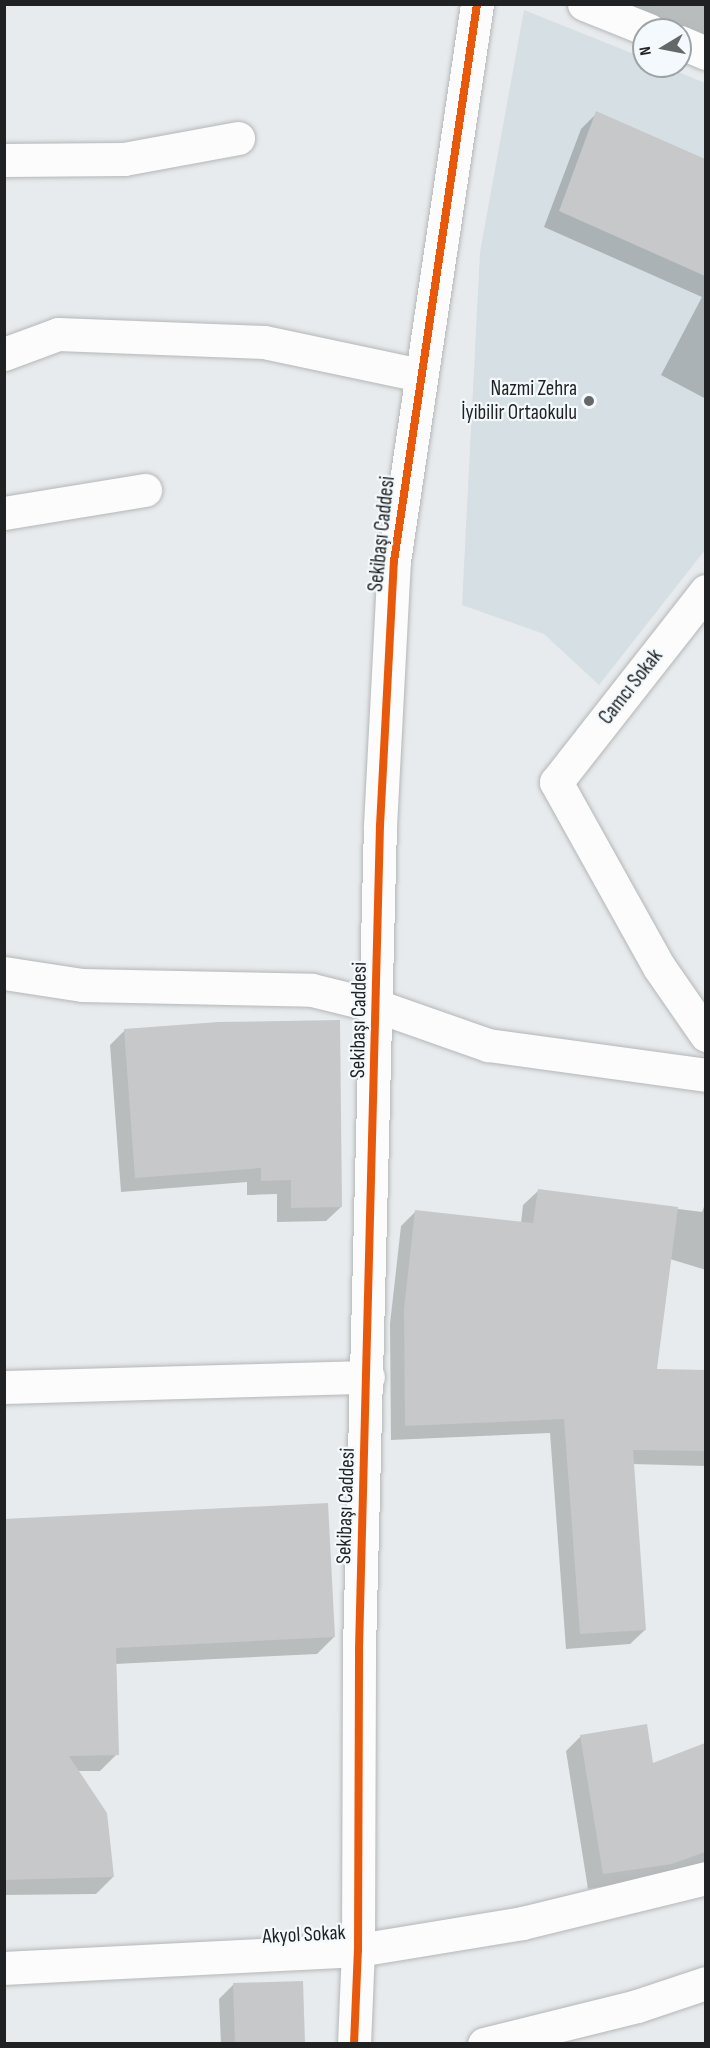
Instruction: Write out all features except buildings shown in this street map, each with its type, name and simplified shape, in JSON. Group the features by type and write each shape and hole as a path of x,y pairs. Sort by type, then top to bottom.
{"street":[{"name":"Sekibaşı Caddesi","path":"354,2043 358,1950 359,1649 381,826 394,561 477,4"},
{"path":"584,4 632,23"},
{"path":"4,160 124,159 238,138"},
{"path":"4,354 58,334 264,342 420,375"},
{"path":"4,513 145,490"},
{"name":"Camcı Sokak","path":"705,591 556,782 659,967 705,1035"},
{"path":"4,973 82,985 312,990 377,1006 488,1045 705,1075"},
{"path":"4,1387 368,1377"},
{"name":"Akyol Sokak","path":"4,1968 358,1950 522,1923 705,1878"},
{"path":"484,2043 637,2006 705,1983"}],"shaded area":[{"name":"Nazmi Zehra İyibilir Ortaokulu","path":"524,10 632,53 632,78 692,78 705,83 705,550 599,685 544,634 462,605 480,252"}],"cycle path":[{"path":"354,2044 358,1950 359,1649 380,826 394,561 477,4"}],"place":[{"name":"Nazmi Zehra İyibilir Ortaokulu","path":"589,401"}]}
